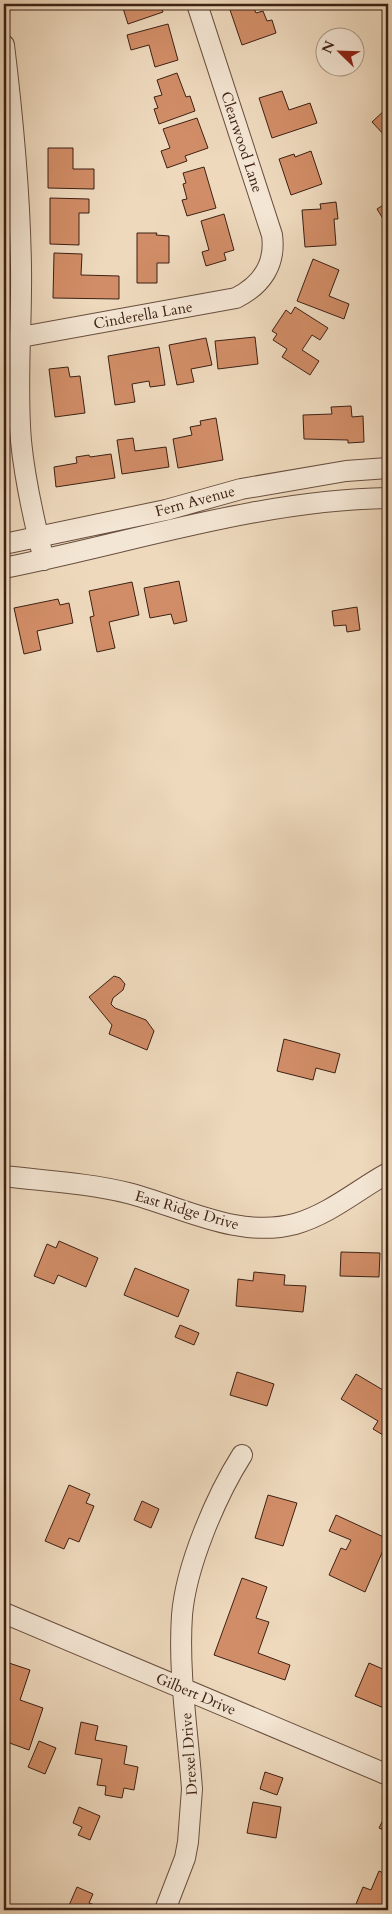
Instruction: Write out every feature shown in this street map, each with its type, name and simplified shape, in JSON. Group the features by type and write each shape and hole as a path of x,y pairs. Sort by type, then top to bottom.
{"street":[{"name":"Clearwood Lane","path":"197,4 272,234 272,259 266,274 260,280"},
{"path":"4,45 17,174 21,266 19,400 21,441 24,466 44,560"},
{"name":"Cinderella Lane","path":"21,337 236,298 249,292 260,280"},
{"name":"Fern Avenue","path":"4,544 166,510 241,489 346,471 388,468"},
{"name":"Fern Avenue","path":"4,568 239,515 357,498 388,498"},
{"name":"East Ridge Drive","path":"4,1176 96,1187 128,1194 215,1221 271,1228 296,1223 320,1215 388,1173"},
{"name":"Drexel Drive","path":"165,1910 185,1858 192,1811 192,1781 181,1656 182,1614 190,1573 200,1542 227,1480 242,1455"},
{"name":"Gilbert Drive","path":"4,1613 388,1776"}],"building":[{"path":"123,4 160,4 163,12 128,24"},
{"path":"228,4 252,4 256,13 263,11 267,21 272,20 276,33 242,45"},
{"path":"168,24 178,60 155,67 149,45 131,50 127,35"},
{"path":"177,73 186,97 190,96 195,111 159,124 154,109 158,108 154,97 162,95 157,80"},
{"path":"282,91 289,110 310,103 317,123 272,138 259,98"},
{"path":"388,107 388,139 372,122"},
{"path":"197,118 208,148 185,156 187,161 167,168 161,151 170,148 163,129"},
{"path":"48,148 73,148 73,169 94,169 94,189 48,188"},
{"path":"311,151 322,184 291,195 279,159 294,154 295,157"},
{"path":"204,167 216,208 187,216 182,200 187,199 183,184 186,183 183,173"},
{"path":"50,198 89,199 89,213 79,213 79,245 50,244"},
{"path":"336,202 338,219 334,219 336,245 305,247 302,210 321,209 320,204"},
{"path":"388,202 388,220 385,222 377,209"},
{"path":"224,214 234,250 224,253 226,260 206,266 202,252 209,250 201,221"},
{"path":"137,233 157,233 156,235 169,236 169,263 157,263 157,283 137,283"},
{"path":"54,253 82,254 81,275 119,276 119,299 53,298"},
{"path":"313,259 339,270 329,296 349,304 344,319 297,301"},
{"path":"388,284 388,297 382,293"},
{"path":"295,307 328,328 320,340 312,335 302,350 319,361 310,375 282,357 287,349 273,340 277,334 272,331 286,310 291,314"},
{"path":"255,337 258,364 218,369 215,341"},
{"path":"206,338 212,365 191,369 194,382 177,385 169,345"},
{"path":"159,347 165,385 150,387 149,381 132,384 135,402 115,405 108,356"},
{"path":"68,367 70,377 80,376 85,413 55,417 49,369"},
{"path":"351,406 352,417 363,416 364,442 348,443 348,440 304,439 303,415 332,414 331,407"},
{"path":"216,418 223,460 178,468 173,439 192,435 190,427 201,425 200,421"},
{"path":"133,438 135,451 166,447 169,467 122,474 117,440"},
{"path":"111,454 115,478 56,487 54,467 77,463 76,457"},
{"path":"179,581 187,621 174,624 171,614 150,618 144,588"},
{"path":"132,582 139,615 109,622 115,648 97,652 90,617 94,616 89,591"},
{"path":"58,599 60,605 69,603 73,623 37,631 41,650 24,654 14,608"},
{"path":"357,607 360,630 347,632 346,625 334,626 332,611"},
{"path":"4,612 9,637 4,638"},
{"path":"114,976 120,978 125,984 123,990 113,998 111,1004 115,1008 146,1020 154,1031 147,1050 109,1034 112,1025 89,997"},
{"path":"284,1039 340,1054 335,1073 316,1068 313,1080 277,1071"},
{"path":"59,1241 98,1258 86,1287 58,1275 54,1284 34,1276 47,1244 56,1248"},
{"path":"341,1252 380,1253 379,1277 340,1276"},
{"path":"135,1268 189,1290 178,1317 124,1295"},
{"path":"254,1272 285,1275 284,1285 306,1286 303,1312 236,1306 238,1279 253,1281"},
{"path":"180,1325 199,1333 194,1345 175,1337"},
{"path":"237,1372 274,1384 267,1406 230,1395"},
{"path":"356,1374 388,1393 388,1438 373,1429 378,1421 341,1399"},
{"path":"69,1485 90,1494 86,1503 94,1506 79,1542 69,1538 64,1549 45,1541"},
{"path":"268,1495 297,1503 283,1546 255,1538"},
{"path":"142,1501 159,1509 151,1528 134,1520"},
{"path":"336,1515 388,1539 365,1592 329,1575 341,1548 346,1550 351,1540 329,1531"},
{"path":"242,1578 267,1587 256,1618 269,1622 258,1653 290,1665 285,1680 214,1655"},
{"path":"9,1663 30,1670 20,1700 43,1708 29,1750 4,1741 8,1722 4,1721 4,1680"},
{"path":"369,1663 385,1670 382,1677 388,1680 388,1698 384,1708 355,1696"},
{"path":"81,1722 98,1726 95,1740 127,1746 124,1764 138,1767 134,1790 124,1788 122,1798 105,1795 106,1786 97,1785 102,1759 75,1754"},
{"path":"39,1741 56,1748 45,1774 28,1767"},
{"path":"265,1772 283,1778 277,1795 260,1789"},
{"path":"253,1802 281,1807 276,1838 247,1833"},
{"path":"79,1807 100,1816 90,1840 78,1835 82,1827 73,1823"},
{"path":"388,1812 388,1832 379,1828"},
{"path":"379,1871 388,1875 388,1906 386,1910 354,1909 363,1887 371,1890"},
{"path":"77,1887 93,1894 89,1903 98,1906 96,1910 67,1910"}]}
